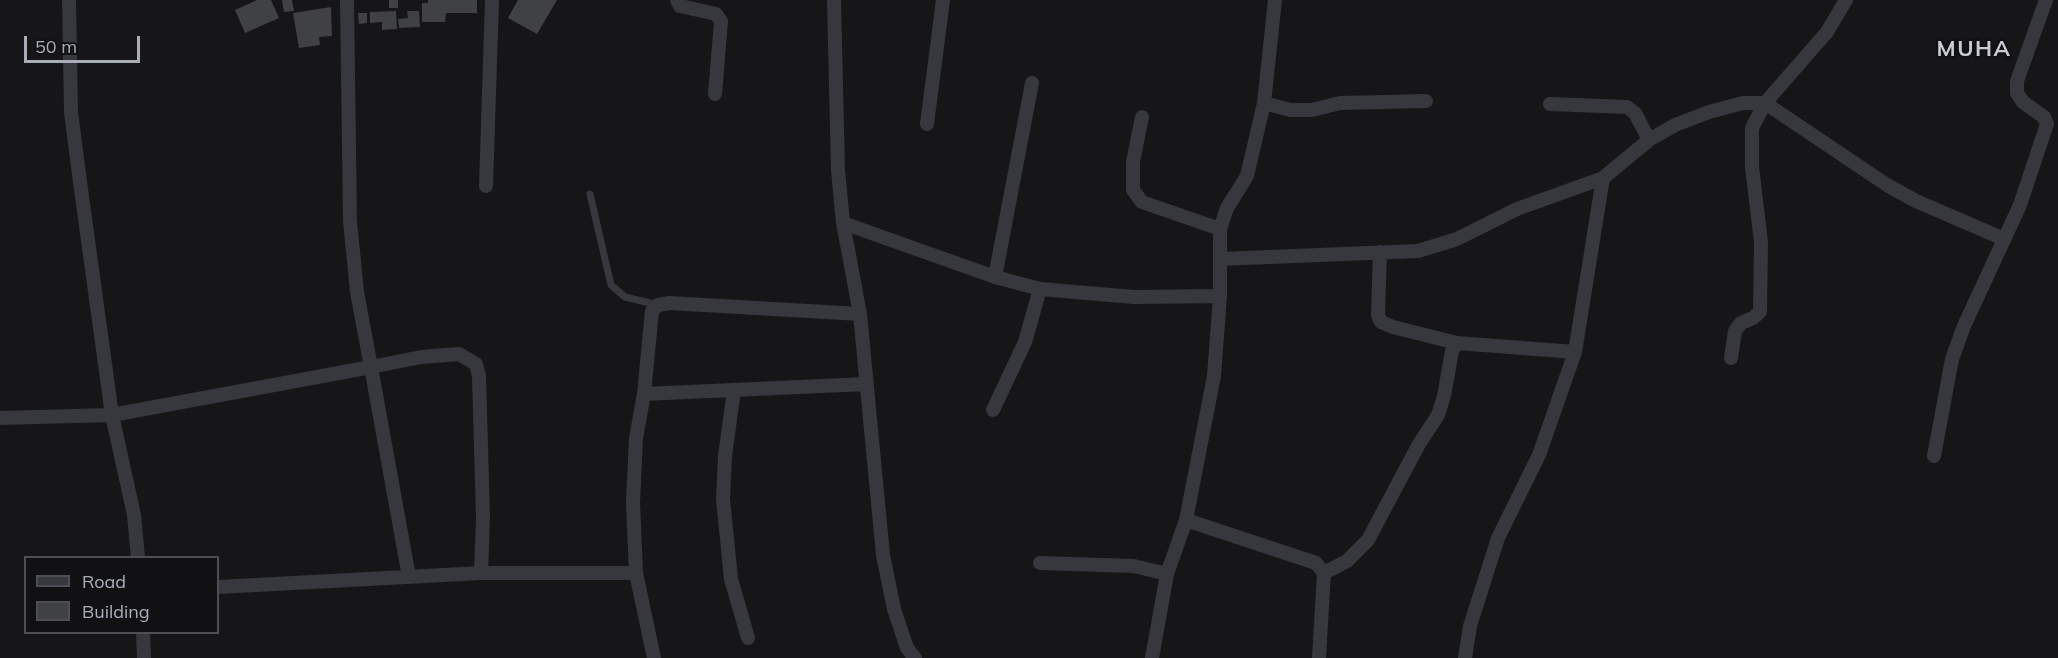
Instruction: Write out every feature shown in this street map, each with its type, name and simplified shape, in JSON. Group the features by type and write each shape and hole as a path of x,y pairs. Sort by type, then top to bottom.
{"street":[{"path":"69,0 71,112 112,415 130,493 138,556"},
{"path":"347,0 350,221 357,291 409,577"},
{"path":"486,186 492,0"},
{"path":"677,0 680,6 717,14 721,21 715,94"},
{"path":"834,0 838,170 843,223 860,314 883,555 894,609 907,648 915,658"},
{"path":"927,124 943,0"},
{"path":"1152,658 1167,574 1186,520 1214,376 1220,296 1221,229 1227,208 1246,177 1264,103 1275,0"},
{"path":"1731,358 1735,331 1741,322 1753,318 1760,312 1761,242 1752,167 1752,128 1765,104 1827,32 1846,0"},
{"path":"1934,456 1952,359 1964,326 2020,205 2047,124 2044,117 2023,102 2017,93 2017,81 2046,0"},
{"path":"995,277 1032,83"},
{"path":"1264,103 1290,110 1311,110 1340,103 1426,101"},
{"path":"1220,259 1418,251 1457,239 1517,209 1603,177 1649,140 1675,125 1709,112 1743,104 1765,104 1887,185 1916,201 2004,239"},
{"path":"1550,105 1627,106 1635,113 1649,140"},
{"path":"1142,117 1133,162 1133,190 1142,202 1221,229"},
{"path":"1465,658 1470,626 1498,538 1539,455 1575,352 1603,177"},
{"path":"843,223 995,277 1040,289 1134,297 1220,296"},
{"path":"1380,252 1378,315 1381,322 1457,343 1575,352"},
{"path":"993,410 1025,342 1040,289"},
{"path":"654,658 636,573 633,503 636,438 644,394 652,311 658,305 860,314"},
{"path":"1324,573 1347,561 1368,540 1419,444 1438,415 1444,396 1452,351 1457,343"},
{"path":"0,418 112,415 421,357 459,354 476,363 479,376 483,505 481,573"},
{"path":"644,394 866,384"},
{"path":"734,390 725,456 723,499 731,579 748,638"},
{"path":"1186,520 1316,563 1324,573 1320,658"},
{"path":"1040,563 1134,566 1167,574"},
{"path":"219,587 481,573 636,573"},
{"path":"143,634 144,658"}],"lane":[{"path":"590,194 611,285 625,297 658,305"}],"building":[{"path":"257,0 271,0 279,18 245,33 235,10"},
{"path":"282,0 292,0 294,11 284,12"},
{"path":"389,0 398,0 398,8 389,8"},
{"path":"428,0 477,0 477,13 446,13 445,22 422,22 422,3 428,3"},
{"path":"518,0 557,0 537,34 508,18"},
{"path":"331,7 332,36 319,37 320,45 299,48 293,13"},
{"path":"396,11 397,29 382,30 382,22 370,23 370,12"},
{"path":"407,11 419,11 420,27 399,28 398,19 408,18"},
{"path":"358,13 367,13 367,23 359,24"}],"district":[{"name":"MUHA","path":"1974,49"}]}
